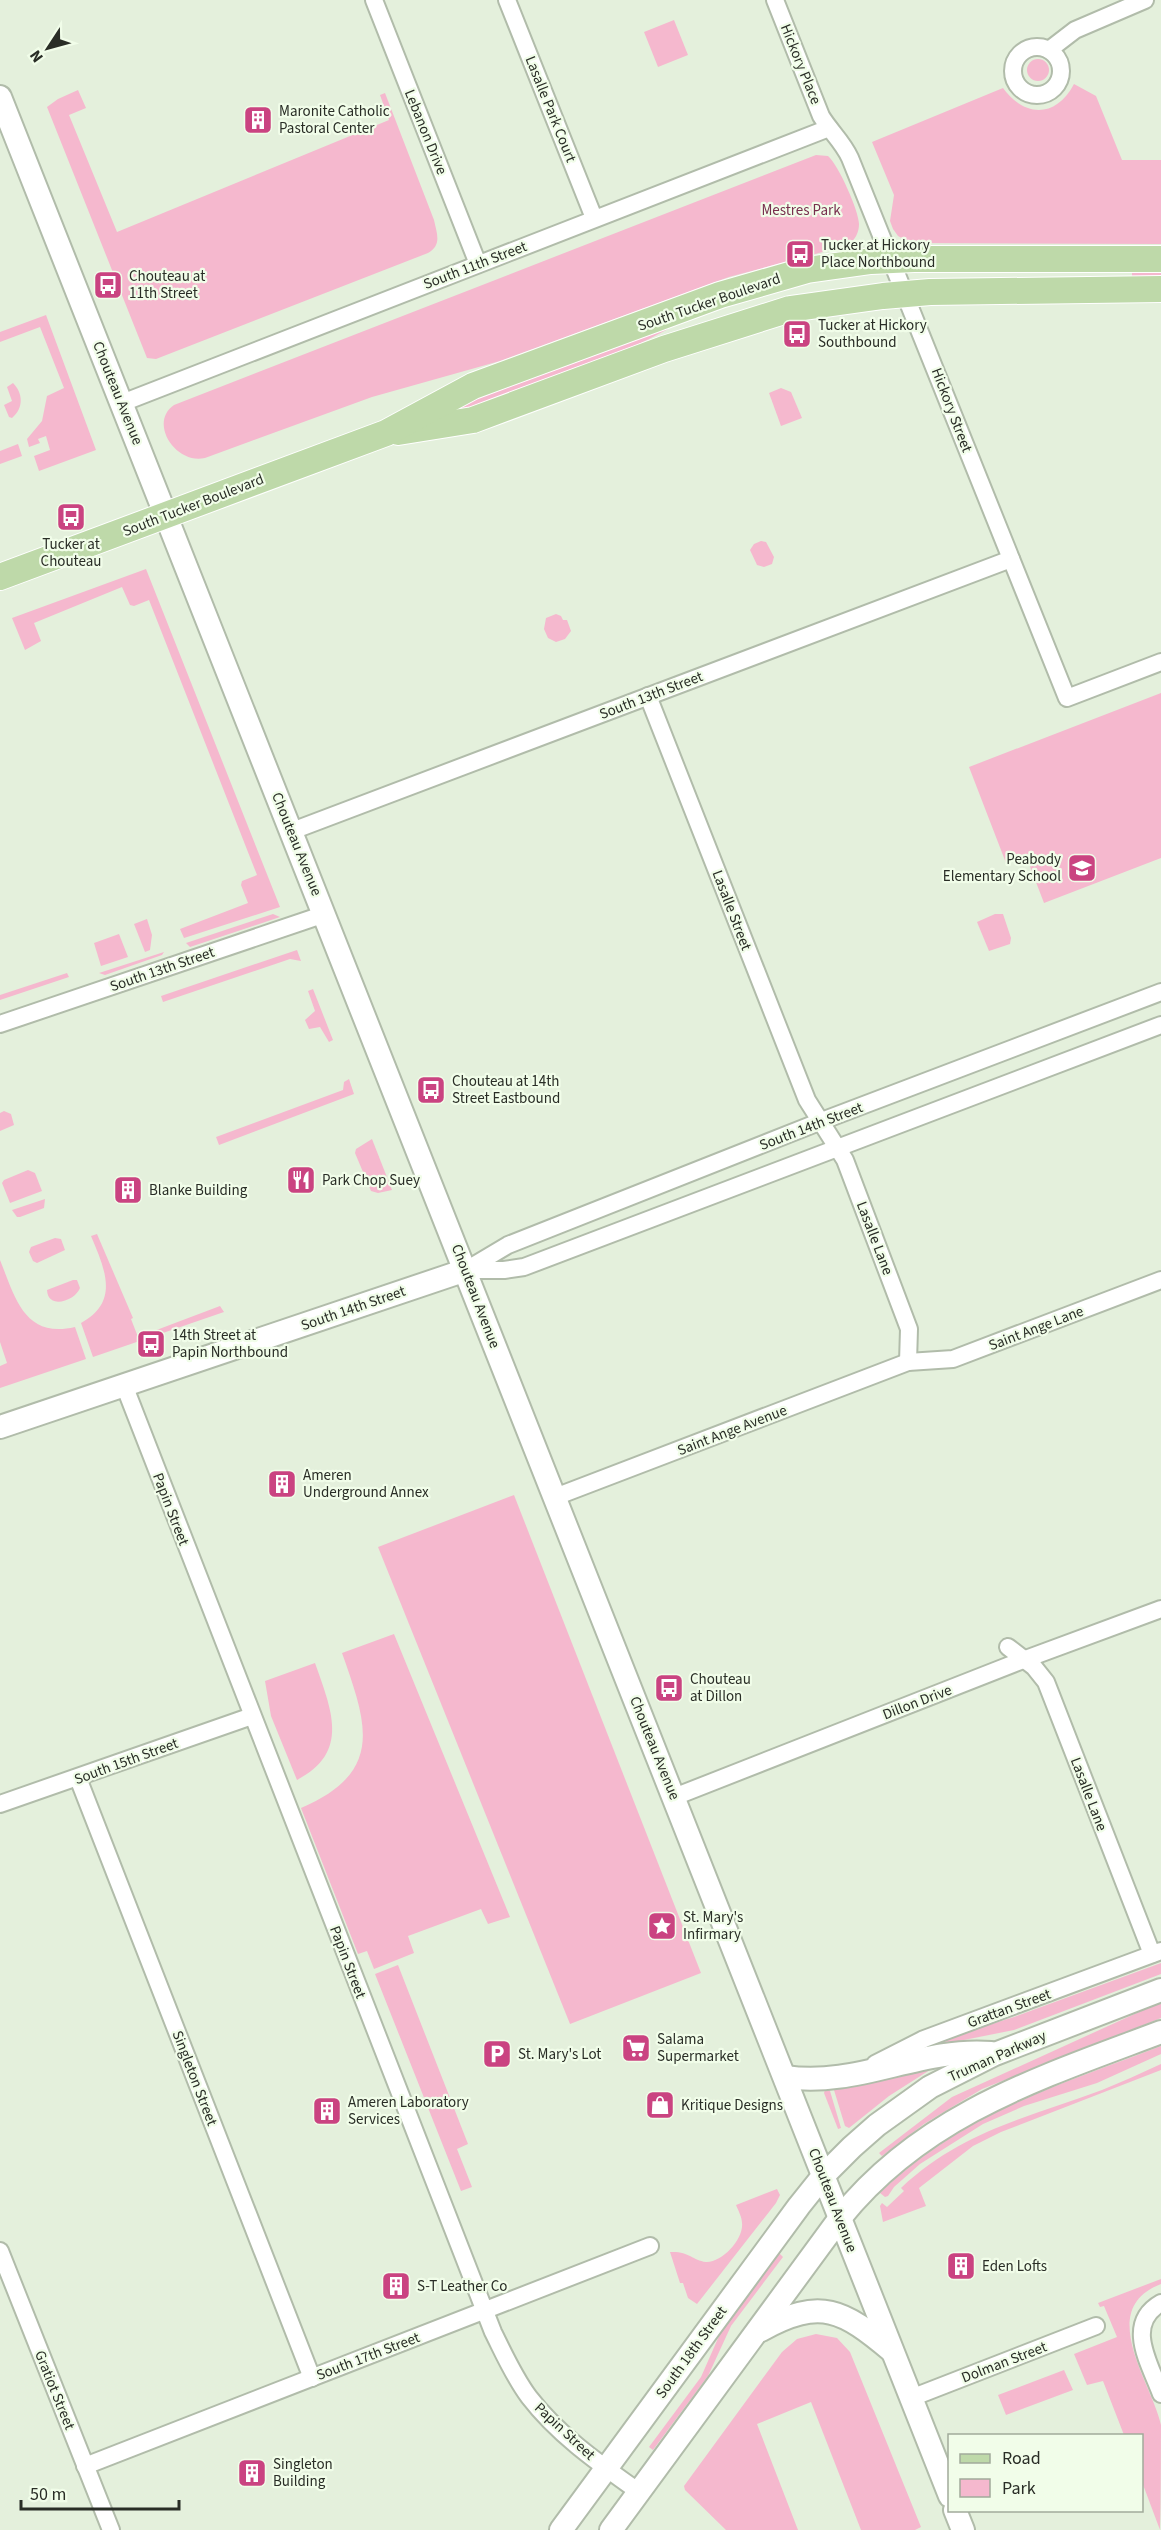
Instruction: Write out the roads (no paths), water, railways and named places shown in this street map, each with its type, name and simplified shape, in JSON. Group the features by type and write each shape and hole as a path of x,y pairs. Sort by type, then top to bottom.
{"main road":[{"name":"Chouteau Avenue","path":"0,97 948,2491"},
{"name":"South Tucker Boulevard","path":"0,577 386,433 473,386 720,295 807,270 891,261 1161,259"},
{"name":"South Tucker Boulevard","path":"386,433 473,420 664,349 790,309 905,293 1161,289"},
{"name":"South 14th Street","path":"0,1427 466,1270"},
{"name":"Truman Parkway","path":"824,2176 863,2137 899,2108 961,2069 1161,1990"},
{"path":"611,2530 840,2217 871,2182 897,2160 960,2116 1028,2083 1161,2032"},
{"path":"786,2078 826,2078 955,2052 995,2054"},
{"name":"South 18th Street","path":"561,2530 799,2206 824,2176"},
{"path":"757,2332 804,2312 826,2311 852,2320 894,2352"},
{"path":"955,2512 963,2530"}],"street":[{"name":"Lebanon Drive","path":"374,0 478,264"},
{"name":"Lasalle Park Court","path":"507,0 594,218"},
{"name":"Hickory Place","path":"775,0 821,116 828,128"},
{"path":"1049,50 1104,8 1145,0"},
{"name":"South 11th Street","path":"122,403 828,128"},
{"name":"Hickory Street","path":"828,128 844,145 850,158 1067,698 1161,662"},
{"name":"South 13th Street","path":"292,831 1011,559"},
{"name":"Lasalle Street","path":"648,696 807,1100 819,1122"},
{"name":"South 13th Street","path":"0,1024 325,914"},
{"name":"South 14th Street","path":"466,1270 508,1245 819,1122 1161,992"},
{"name":"South 14th Street","path":"466,1270 504,1270 524,1267 1161,1025"},
{"name":"Lasalle Lane","path":"819,1122 845,1160 909,1329 908,1362"},
{"name":"Saint Ange Lane","path":"908,1362 953,1359 1161,1280"},
{"name":"Saint Ange Avenue","path":"555,1497 908,1362"},
{"name":"Papin Street","path":"124,1385 484,2310 506,2358 528,2396 566,2437 639,2492"},
{"name":"Dillon Drive","path":"674,1797 1023,1660 1161,1609"},
{"name":"Lasalle Lane","path":"1008,1647 1034,1667 1046,1682 1157,1952"},
{"name":"South 15th Street","path":"0,1804 252,1716"},
{"name":"Singleton Street","path":"78,1778 312,2378"},
{"name":"Grattan Street","path":"860,2072 924,2039 1157,1952"},
{"name":"South 17th Street","path":"85,2466 650,2246"},
{"name":"Gratiot Street","path":"0,2251 111,2530"},
{"path":"1161,2303 1148,2313 1141,2327 1142,2343 1161,2394"},
{"name":"Dolman Street","path":"911,2398 1096,2326"}],"place":[{"name":"Maronite Catholic Pastoral Center","path":"258,120"},
{"name":"Tucker at Hickory Place Northbound","path":"800,254"},
{"name":"Chouteau at 11th Street","path":"108,285"},
{"name":"Tucker at Hickory Southbound","path":"797,334"},
{"name":"Tucker at Chouteau","path":"71,517"},
{"name":"Peabody Elementary School","path":"1082,868"},
{"name":"Chouteau at 14th Street Eastbound","path":"431,1090"},
{"name":"Park Chop Suey","path":"301,1180"},
{"name":"Blanke Building","path":"128,1190"},
{"name":"14th Street at Papin Northbound","path":"151,1344"},
{"name":"Ameren Underground Annex","path":"282,1484"},
{"name":"Chouteau at Dillon","path":"669,1688"},
{"name":"St. Mary's Infirmary","path":"662,1926"},
{"name":"Salama Supermarket","path":"636,2048"},
{"name":"St. Mary's Lot","path":"497,2054"},
{"name":"Kritique Designs","path":"660,2105"},
{"name":"Ameren Laboratory Services","path":"327,2111"},
{"name":"Eden Lofts","path":"961,2266"},
{"name":"S-T Leather Co","path":"396,2286"},
{"name":"Singleton Building","path":"252,2473"}],"park label":[{"name":"Mestres Park","path":"801,210"}]}
